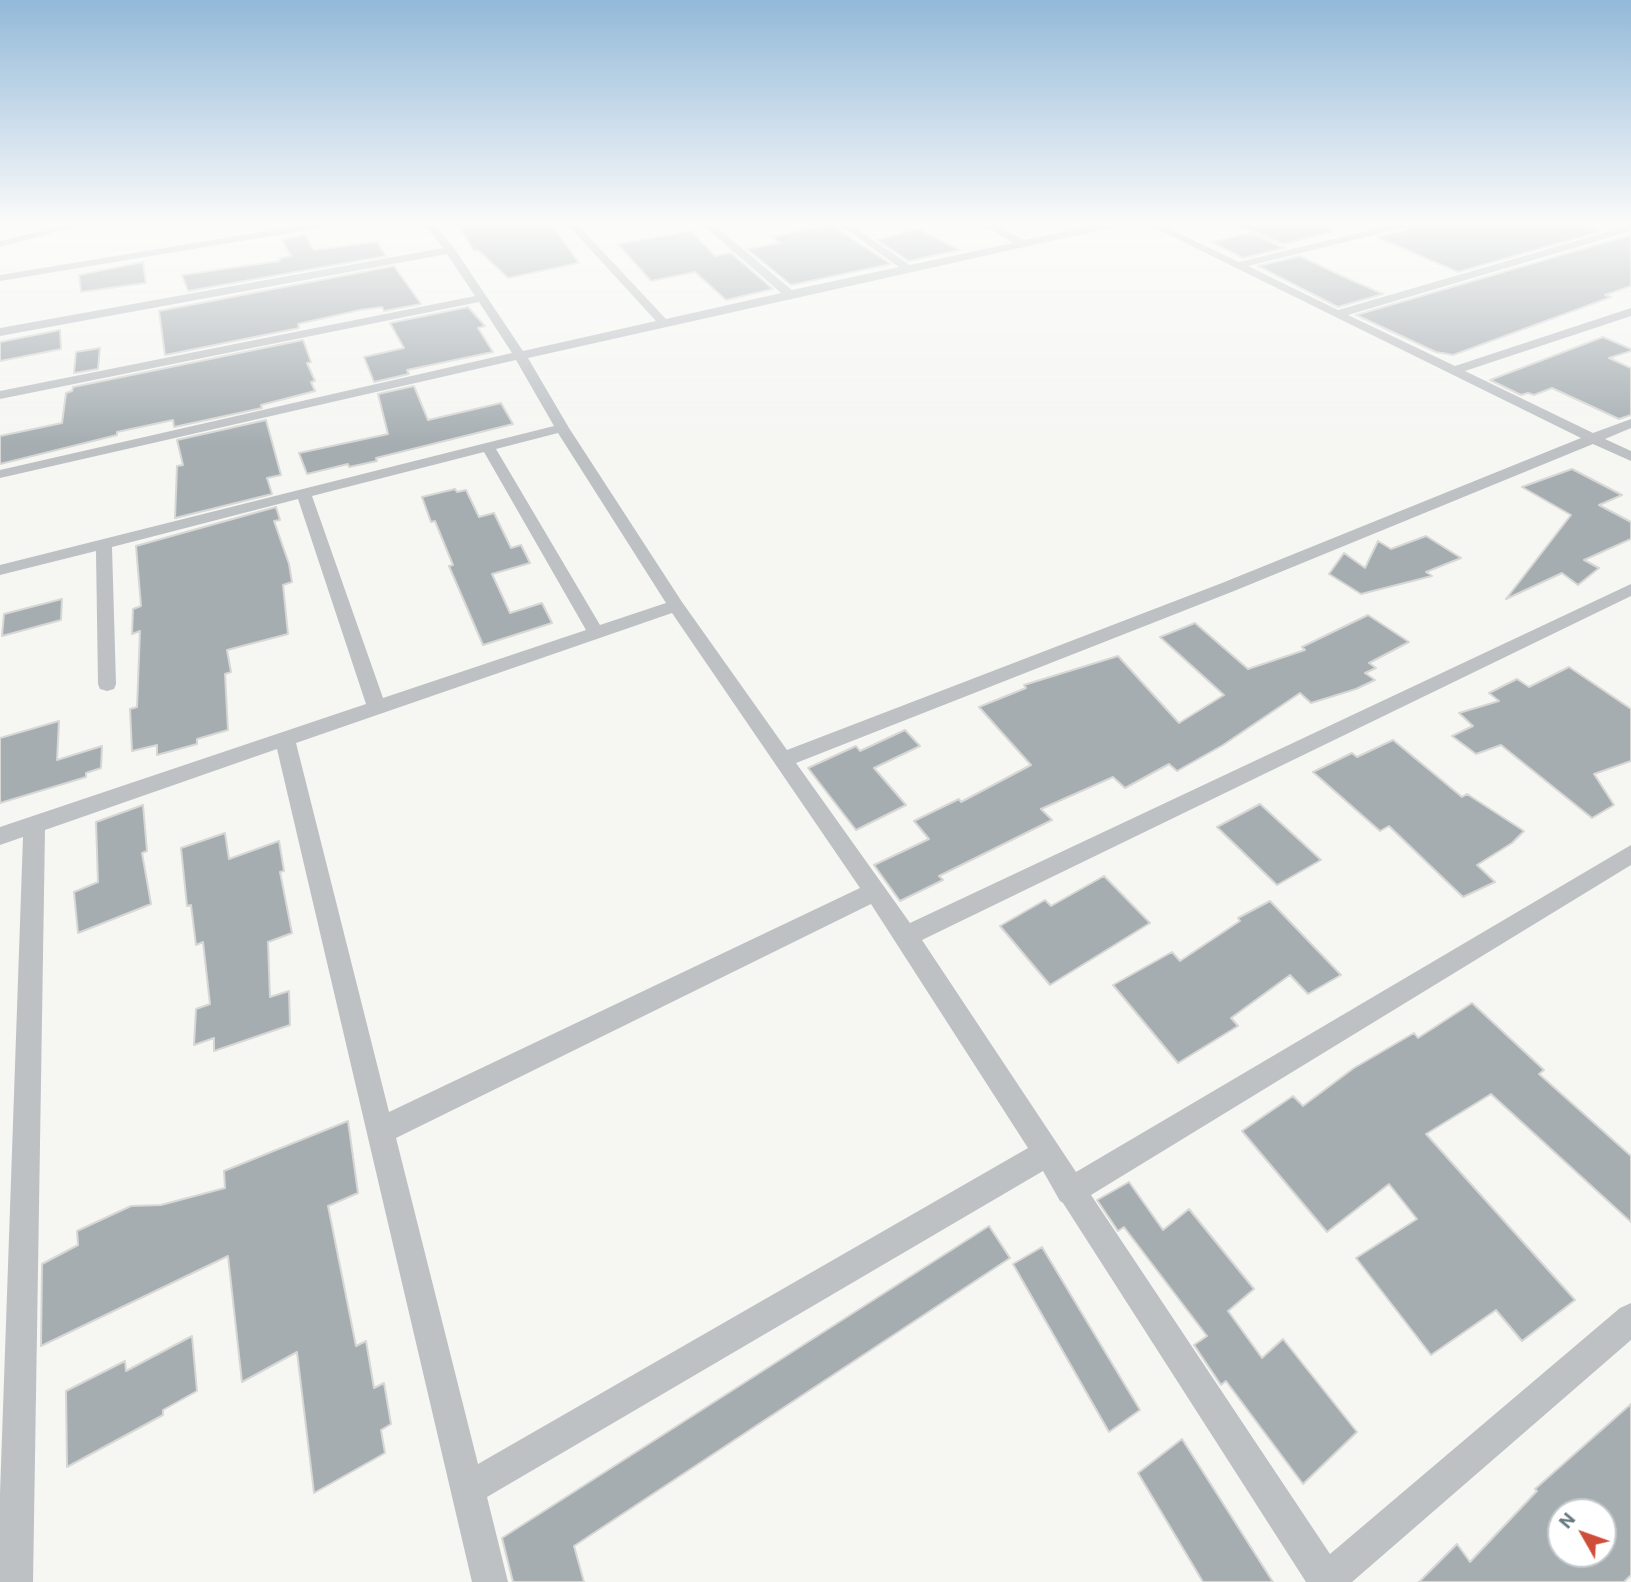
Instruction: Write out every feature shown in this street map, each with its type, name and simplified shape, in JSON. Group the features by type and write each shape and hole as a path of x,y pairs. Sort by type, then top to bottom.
{"street":[{"path":"0,332 182,299"},
{"path":"0,395 477,299"},
{"path":"482,299 521,357 562,428 676,606 906,936 1327,1581 1631,1319"},
{"path":"641,299 664,324"},
{"path":"0,474 770,299"},
{"path":"1308,299 1631,457"},
{"path":"1338,314 1390,299"},
{"path":"1454,371 1631,312"},
{"path":"782,760 1228,587 1631,423"},
{"path":"0,570 104,546 562,428"},
{"path":"488,447 596,633"},
{"path":"304,494 377,708"},
{"path":"104,546 107,684"},
{"path":"906,936 1446,680 1631,589"},
{"path":"0,836 676,606"},
{"path":"285,739 490,1582"},
{"path":"15,1582 34,825"},
{"path":"1070,1191 1631,854"},
{"path":"380,1131 875,891"},
{"path":"468,1489 1046,1153"}],"building":[{"path":"223,299 417,299 421,304 384,311 382,307 360,310 298,324 299,328 165,355 159,311"},
{"path":"1322,299 1366,299 1338,307"},
{"path":"1412,299 1606,299 1453,355 1436,352 1356,315"},
{"path":"468,307 485,326 478,328 493,352 407,370 409,374 374,382 364,357 404,348 390,323"},
{"path":"60,330 61,349 0,361 0,342"},
{"path":"1603,337 1631,349 1609,358 1631,368 1631,415 1619,419 1552,388 1534,395 1521,395 1490,380"},
{"path":"303,340 311,362 307,363 315,381 311,382 315,391 261,405 262,408 174,427 173,420 117,432 117,435 0,464 0,436 62,423 66,393 72,391 73,387"},
{"path":"100,348 98,369 74,373 76,352"},
{"path":"414,386 428,420 501,403 513,424 376,458 377,461 349,467 348,464 307,474 299,453 388,434 378,394"},
{"path":"266,420 281,475 267,478 272,494 175,518 177,466 183,465 177,440"},
{"path":"1572,469 1622,495 1599,505 1631,522 1631,539 1584,560 1599,568 1578,585 1562,573 1506,599 1571,515 1522,487"},
{"path":"455,489 457,492 466,490 479,517 494,513 511,548 521,545 530,563 492,574 510,613 542,603 552,623 483,645 449,566 453,565 435,521 431,522 422,497"},
{"path":"276,507 280,520 274,521 289,564 292,582 283,585 288,634 227,650 231,672 225,674 228,730 197,739 197,744 157,755 157,745 132,751 130,709 137,707 140,631 132,634 133,609 141,606 136,546"},
{"path":"1426,536 1461,558 1426,572 1432,576 1361,594 1329,574 1344,553 1365,568 1378,541 1391,549"},
{"path":"62,599 61,620 2,636 4,614"},
{"path":"1368,615 1409,642 1369,663 1376,668 1365,673 1375,680 1311,703 1300,693 1223,745 1177,771 1169,764 1125,788 1113,777 1041,809 1052,820 939,876 943,880 900,901 874,865 929,839 914,821 959,799 961,802 1031,765 979,707 1026,688 1024,685 1118,656 1179,723 1224,695 1160,637 1195,623 1248,669 1305,650 1302,647"},
{"path":"1569,667 1631,709 1631,761 1594,774 1614,805 1592,818 1501,745 1476,754 1452,736 1473,726 1459,713 1499,701 1489,693 1517,679 1529,687"},
{"path":"59,721 57,760 102,746 101,768 86,773 86,777 0,803 0,738"},
{"path":"905,730 920,746 874,768 906,805 856,830 808,768 856,746 860,751"},
{"path":"1393,740 1462,797 1467,794 1524,831 1512,843 1477,865 1495,882 1463,897 1389,826 1380,831 1313,772 1352,753 1357,757"},
{"path":"1260,804 1321,860 1277,885 1217,827"},
{"path":"143,805 147,851 142,853 151,904 78,933 74,892 98,882 96,822"},
{"path":"225,833 229,859 279,841 284,871 280,872 292,933 268,942 270,997 289,991 290,1025 214,1051 214,1038 194,1045 196,1009 210,1004 203,942 196,945 191,905 187,906 181,848"},
{"path":"1104,876 1150,923 1050,985 1000,926 1045,900 1051,906"},
{"path":"1270,901 1341,975 1308,994 1290,975 1231,1018 1238,1026 1178,1063 1113,985 1172,952 1180,961 1240,921 1238,918"},
{"path":"1472,1003 1544,1070 1539,1074 1631,1156 1631,1222 1491,1094 1426,1134 1575,1300 1522,1341 1496,1310 1431,1355 1356,1258 1417,1219 1389,1184 1327,1232 1242,1131 1293,1096 1303,1106 1354,1068 1414,1033 1418,1038"},
{"path":"348,1121 358,1193 328,1206 356,1346 366,1341 374,1388 384,1383 391,1424 381,1430 385,1453 314,1493 297,1352 242,1382 228,1256 41,1346 42,1264 78,1245 77,1231 131,1206 161,1205 225,1188 224,1171"},
{"path":"1129,1182 1163,1230 1189,1209 1254,1289 1228,1311 1262,1358 1283,1339 1357,1432 1303,1484 1226,1381 1221,1385 1194,1345 1207,1336 1124,1227 1118,1231 1097,1200"},
{"path":"989,1226 1010,1258 574,1546 584,1582 513,1582 502,1538"},
{"path":"1042,1247 1140,1410 1109,1432 1013,1264"},
{"path":"192,1336 197,1391 163,1410 163,1415 67,1467 66,1391 125,1361 126,1371"},
{"path":"1631,1404 1631,1575 1624,1582 1419,1582 1457,1544 1470,1562 1537,1491 1535,1489"},
{"path":"1182,1439 1273,1582 1203,1582 1138,1473"}]}
